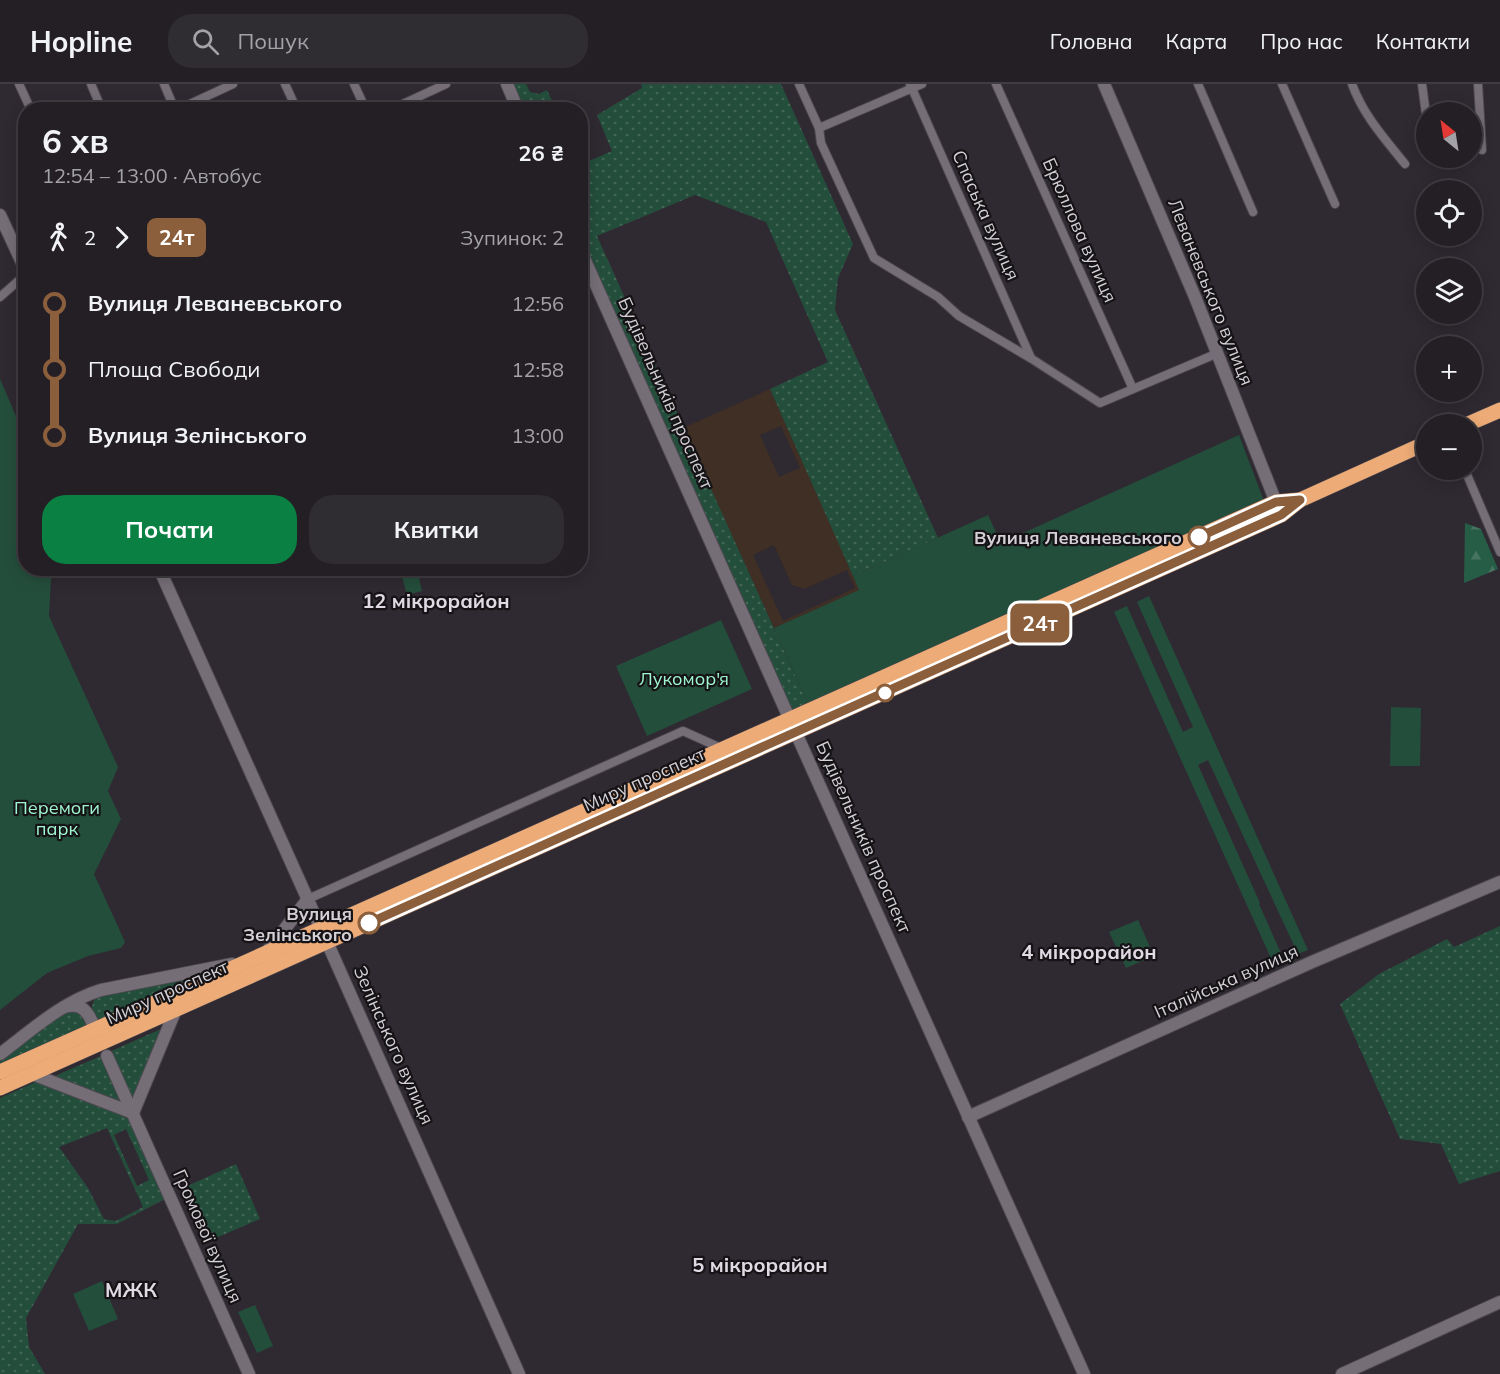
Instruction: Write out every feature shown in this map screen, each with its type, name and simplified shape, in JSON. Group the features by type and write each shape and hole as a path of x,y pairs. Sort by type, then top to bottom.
{"highway":[{"path":"1482,418 1500,410"},
{"name":"Миру проспект","path":"0,1072 259,957 324,935 1416,448"},
{"name":"Миру проспект","path":"0,1088 176,1010 324,935 723,749 793,726"}],"street":[{"path":"19,84 27,102"},
{"path":"91,84 99,102"},
{"path":"164,84 172,102"},
{"path":"194,102 233,84"},
{"path":"285,84 293,102"},
{"path":"354,84 362,102"},
{"path":"404,102 429,88 446,84"},
{"path":"507,84 515,102"},
{"path":"799,84 819,128 820,143 874,258 938,297 959,316 1100,403 1218,353"},
{"path":"819,128 911,86 922,84"},
{"name":"Брюллова вулиця","path":"996,84 1133,389"},
{"name":"Леваневського вулиця","path":"1104,84 1196,297 1279,509"},
{"path":"1198,84 1253,212"},
{"path":"1282,84 1335,204"},
{"path":"1352,84 1357,99 1368,118 1405,164"},
{"path":"1422,84 1424,102"},
{"path":"1478,84 1479,102"},
{"name":"Спаська вулиця","path":"911,86 1032,359"},
{"path":"0,215 18,255"},
{"name":"Будівельників проспект","path":"588,267 1084,1374"},
{"path":"0,297 18,280"},
{"path":"1469,480 1500,552"},
{"name":"Зелінського вулиця","path":"163,576 519,1374"},
{"path":"0,1054 63,1007 81,997 101,990 259,957 308,899 683,731 723,749"},
{"name":"Італійська вулиця","path":"968,1117 1312,962 1500,882"},
{"path":"63,1007 82,1008 90,1017 90,1001 101,990"},
{"path":"32,1074 133,1113 176,1010"},
{"name":"Громової вулиця","path":"107,1056 249,1374"},
{"path":"1342,1374 1500,1302"}],"shaded area":[{"path":"770,389 860,590 774,628 683,428","holes":["781,426 800,468 779,477 760,435","774,545 792,585 804,589 847,570 855,588 783,621 753,555"]}],"green space":[{"path":"512,84 526,84 530,92 539,94 547,90 553,102 520,102"},
{"path":"641,84 781,84 853,244 838,278 835,310 938,538 853,576 770,389 828,362 766,222 695,195 597,236 809,706 791,714 588,255 588,162 612,151 597,115 642,88"},
{"name":"Перемоги парк","path":"0,379 18,421 18,576 54,576 51,579 49,616 118,767 108,791 121,819 94,874 125,942 121,948 88,956 47,973 0,1010"},
{"path":"1239,435 1264,501 870,675 809,706 774,628 859,590 853,576 988,515 1001,543"},
{"path":"1465,523 1481,529 1498,569 1464,583"},
{"path":"402,576 419,576 422,591 407,595"},
{"path":"1149,596 1308,950 1298,954 1208,760 1198,765 1284,960 1274,965 1114,612 1127,606 1183,732 1193,727 1137,602"},
{"name":"Лукомор'я","path":"721,620 752,689 647,736 616,666"},
{"path":"1391,707 1421,708 1420,766 1390,766"},
{"path":"1138,920 1154,956 1126,968 1109,932"},
{"path":"1500,926 1500,1171 1459,1184 1441,1144 1400,1139 1340,1004 1379,974 1447,939 1454,947"},
{"path":"214,970 95,1023 92,1010 96,997"},
{"path":"63,1010 77,1010 91,1025 0,1066 0,1057"},
{"path":"161,1029 164,1030 133,1105 109,1052"},
{"path":"103,1055 127,1107 55,1079 57,1075"},
{"path":"40,1080 131,1116 167,1198 117,1224 78,1224 26,1318 29,1347 45,1374 0,1374 0,1098","holes":["107,1128 143,1207 116,1221 104,1219 88,1188 59,1147","126,1129 149,1180 137,1186 114,1135"]},
{"path":"236,1164 260,1219 209,1241 185,1187"},
{"path":"102,1281 118,1319 89,1331 73,1294"},
{"path":"255,1305 273,1346 257,1353 238,1312"}],"bus line":[{"name":"24т","path":"369,923 1281,515 1300,500 1276,502 1199,537"}],"place":[{"name":"Вулиця Леваневського","path":"1199,537"},
{"name":"Вулиця Зелінського","path":"369,923"}],"district":[{"name":"12 мікрорайон","path":"436,600"},
{"name":"4 мікрорайон","path":"1089,951"},
{"name":"5 мікрорайон","path":"760,1264"},
{"name":"МЖК","path":"131,1289"}]}
